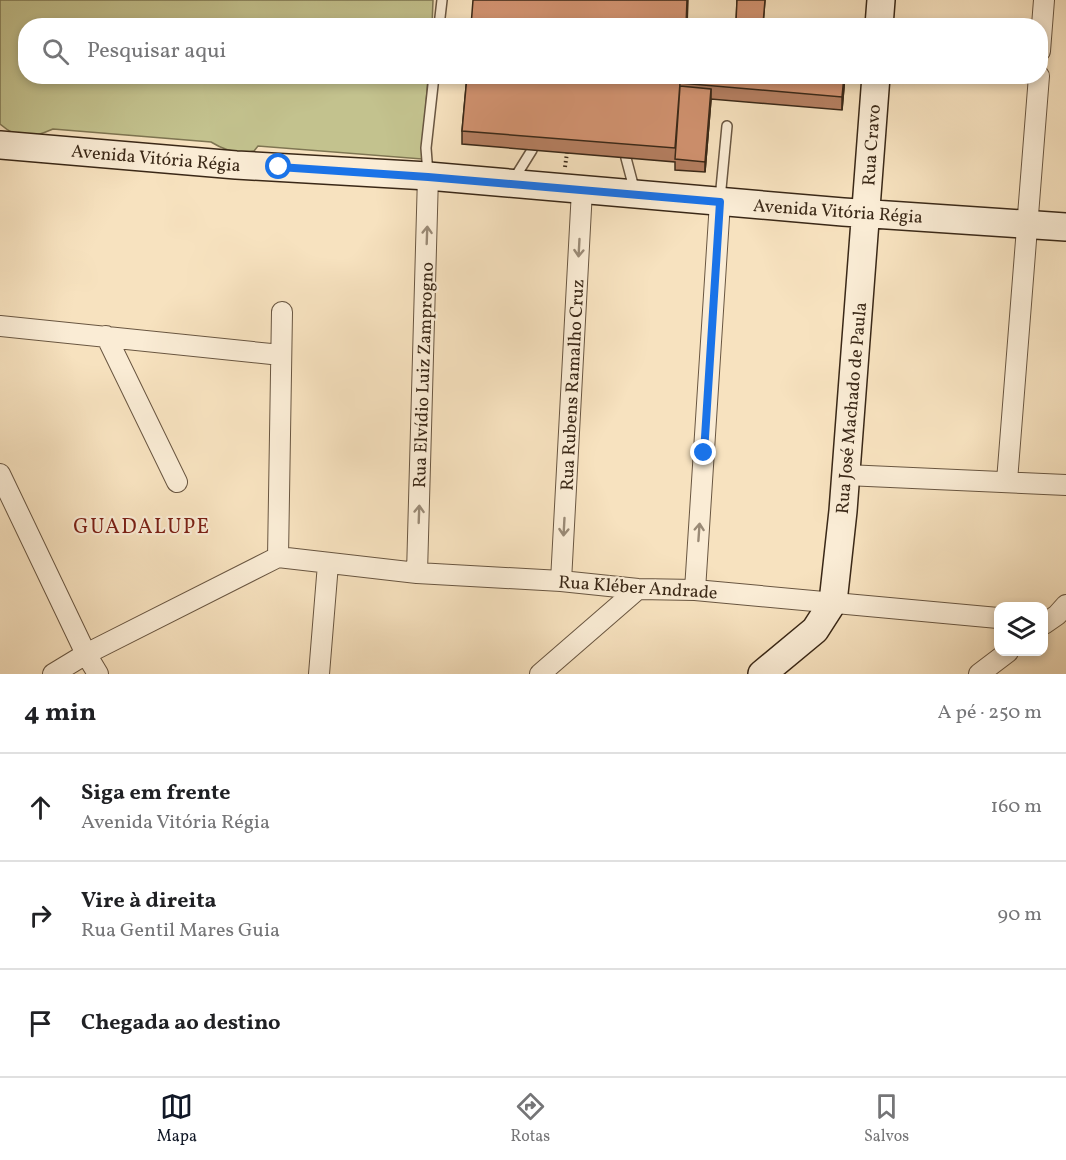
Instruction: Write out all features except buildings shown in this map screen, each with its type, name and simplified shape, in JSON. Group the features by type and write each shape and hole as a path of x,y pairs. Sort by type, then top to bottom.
{"street":[{"path":"880,18 881,0"},
{"path":"1043,18 1044,0"},
{"name":"Rua Cravo","path":"866,213 875,84"},
{"path":"1007,481 1038,84"},
{"name":"Avenida Vitória Régia","path":"0,145 236,165 428,177 720,202 1066,227"},
{"name":"Rua Elvídio Luiz Zamprogno","path":"417,573 428,177"},
{"name":"Rua Rubens Ramalho Cruz","path":"561,581 582,190"},
{"path":"695,590 720,202"},
{"name":"Rua José Machado de Paula","path":"833,602 846,475 866,213"},
{"path":"53,674 86,654 278,557 282,312"},
{"path":"0,326 281,355"},
{"path":"106,336 177,482"},
{"path":"0,474 86,654 98,674"},
{"path":"846,475 1066,485"},
{"name":"Rua Kléber Andrade","path":"278,557 417,573 561,581 638,589 695,590 994,618"},
{"path":"319,674 328,564"},
{"path":"540,674 638,589"},
{"path":"762,674 815,630 833,602"},
{"path":"1048,620 1066,605"},
{"path":"1048,623 1066,625"},
{"path":"979,674 1002,656"}],"lane":[{"path":"440,18 442,0"},
{"path":"428,177 426,148 433,84"},
{"path":"720,202 727,126"},
{"path":"511,184 532,150"},
{"path":"626,158 636,194"}],"shaded area":[{"path":"0,0 433,0 432,18 18,18 18,84 427,84 422,159 258,146 254,151 237,152 211,142 53,129 25,137 7,130 0,124"}],"district":[{"name":"GUADALUPE","path":"142,526"}],"route":[{"path":"279,167 428,177 720,202 704,453"}]}
